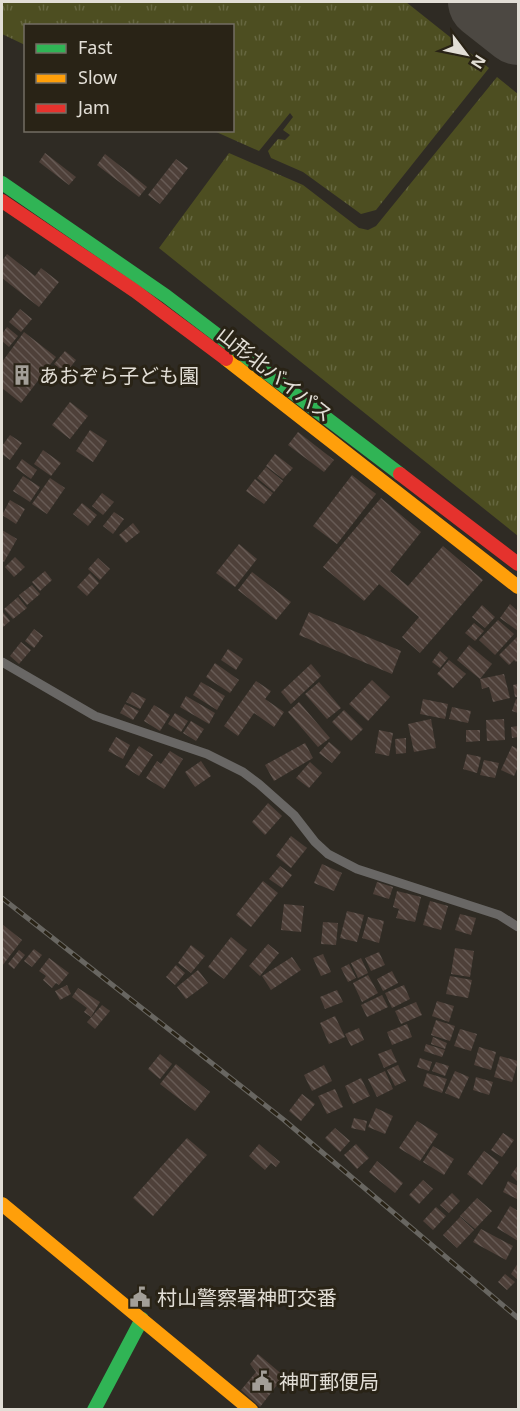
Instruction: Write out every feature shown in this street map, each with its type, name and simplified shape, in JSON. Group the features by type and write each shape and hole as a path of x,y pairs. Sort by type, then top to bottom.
{"main road":[{"name":"山形北バイパス","path":"2,183 166,296 519,564"},
{"name":"山形北バイパス","path":"2,201 34,221 180,325 519,587"},
{"path":"2,1204 251,1410"},
{"path":"94,1410 142,1319"}],"street":[{"path":"2,662 94,716 207,754 243,772 294,815 315,842 328,854 357,868 499,915 519,927"}],"green space":[{"path":"2,2 406,2 489,68 376,210 361,214 303,172 271,158 268,151 278,139 285,140 290,135 283,130 293,117 290,113 259,151 216,132 234,132 234,24 24,24 24,45 2,34"},
{"path":"497,77 518,94 518,536 159,248 229,153 303,185 359,228 368,230 376,226"}],"building":[{"path":"45,153 76,177 69,185 39,162"},
{"path":"105,154 147,187 139,197 97,165"},
{"path":"176,159 188,168 160,204 148,195"},
{"path":"7,254 35,276 41,268 59,282 39,307 2,278 2,261"},
{"path":"20,309 32,319 21,332 9,322"},
{"path":"7,327 18,336 9,347 2,341 2,334"},
{"name":"あおぞら子ども園","path":"24,332 56,357 21,403 2,388 2,362"},
{"path":"65,351 76,360 66,373 54,364"},
{"path":"70,402 88,416 70,439 52,425"},
{"path":"90,430 107,441 93,462 76,451"},
{"path":"298,432 334,460 324,472 288,445"},
{"path":"10,435 22,443 10,460 2,454 2,446"},
{"path":"43,450 61,463 51,476 34,464"},
{"path":"275,454 293,468 283,479 266,466"},
{"path":"22,459 37,470 31,479 16,468"},
{"path":"266,467 283,481 274,492 257,478"},
{"path":"352,475 376,494 337,544 313,526"},
{"path":"23,476 40,487 30,502 13,491"},
{"path":"50,478 65,488 47,514 32,504"},
{"path":"255,479 273,493 264,504 246,491"},
{"path":"102,493 114,502 103,515 92,506"},
{"path":"381,498 421,532 390,571 408,586 443,546 483,580 420,653 402,637 419,617 379,584 364,601 323,567"},
{"path":"10,500 25,509 16,524 2,515"},
{"path":"82,503 97,515 88,526 73,514"},
{"path":"114,512 124,519 113,534 103,526"},
{"path":"133,523 140,532 126,543 119,535"},
{"path":"2,530 17,539 4,562 2,560"},
{"path":"239,544 257,559 235,587 216,573"},
{"path":"15,557 25,567 14,577 5,567"},
{"path":"98,558 110,569 100,580 88,569"},
{"path":"45,571 52,580 40,591 32,582"},
{"path":"252,572 291,602 276,620 238,590"},
{"path":"90,573 99,583 87,596 77,587"},
{"path":"32,585 40,594 27,605 19,595"},
{"path":"18,597 27,608 13,619 4,609"},
{"path":"510,604 518,611 518,631 500,618"},
{"path":"482,605 495,617 485,628 472,617"},
{"path":"2,611 10,621 2,628"},
{"path":"309,612 401,651 392,674 299,635"},
{"path":"498,620 514,634 495,655 479,640"},
{"path":"474,623 484,631 475,641 465,633"},
{"path":"34,629 43,636 34,648 25,641"},
{"path":"517,637 518,660 516,662 514,660 509,665 499,655"},
{"path":"21,642 31,650 19,664 10,656"},
{"path":"469,645 492,664 480,679 457,660"},
{"path":"228,649 243,659 236,670 221,660"},
{"path":"440,651 448,658 440,668 432,662"},
{"path":"449,660 466,674 453,688 437,674"},
{"path":"215,663 239,680 230,693 206,677"},
{"path":"311,664 321,676 291,704 281,692"},
{"path":"504,674 510,698 493,702 489,687 482,689 480,679"},
{"path":"372,680 390,697 368,721 349,704"},
{"path":"256,681 271,691 265,699 284,712 274,727 254,713 238,736 224,726"},
{"path":"201,682 225,696 217,710 193,695"},
{"path":"319,682 341,708 327,719 305,694"},
{"path":"518,684 518,697 515,697 513,685"},
{"path":"132,692 146,699 140,709 126,702"},
{"path":"186,696 215,713 209,724 180,707"},
{"path":"423,699 448,704 445,719 420,714"},
{"path":"516,699 518,700 518,713 512,711"},
{"path":"299,702 330,738 318,747 288,712"},
{"path":"125,704 139,711 133,720 120,713"},
{"path":"154,705 170,715 160,731 144,721"},
{"path":"452,707 471,711 468,723 449,719"},
{"path":"344,710 363,729 351,741 332,722"},
{"path":"175,713 188,721 181,732 168,724"},
{"path":"431,719 436,748 414,752 408,724"},
{"path":"504,719 505,740 487,741 486,720"},
{"path":"191,721 204,729 196,741 183,733"},
{"path":"518,726 518,737 512,738 511,727"},
{"path":"379,730 393,733 389,756 375,753"},
{"path":"466,730 480,730 480,741 466,742"},
{"path":"116,737 130,745 123,759 108,751"},
{"path":"406,738 406,753 396,754 395,739"},
{"path":"329,742 341,752 332,763 319,753"},
{"path":"305,743 313,758 274,781 265,765"},
{"path":"139,746 153,755 139,776 125,767"},
{"path":"512,746 518,749 518,767 514,776 501,770"},
{"path":"170,751 183,759 164,789 146,778 157,761 161,764"},
{"path":"467,754 481,757 477,773 463,769"},
{"path":"484,760 499,763 495,778 480,775"},
{"path":"201,761 211,776 195,787 185,772"},
{"path":"310,762 322,773 309,788 296,778"},
{"path":"268,803 282,816 265,835 252,822"},
{"path":"291,836 307,848 291,868 276,856"},
{"path":"322,864 342,873 334,891 314,883"},
{"path":"280,866 292,875 282,888 269,879"},
{"path":"263,881 278,893 251,927 236,915"},
{"path":"377,882 393,887 389,899 373,894"},
{"path":"397,891 421,897 415,922 396,918 399,909 393,907"},
{"path":"430,901 448,906 441,930 423,925"},
{"path":"284,904 304,906 301,932 281,930"},
{"path":"347,911 364,915 357,942 340,938"},
{"path":"460,914 476,918 471,935 455,930"},
{"path":"368,917 384,921 379,943 362,938"},
{"path":"323,922 338,923 336,945 321,944"},
{"path":"2,924 22,940 2,966"},
{"path":"231,937 247,950 224,979 208,967"},
{"path":"268,944 279,953 260,976 249,966"},
{"path":"191,945 205,956 191,973 178,963"},
{"path":"455,948 474,951 470,977 451,974"},
{"path":"34,949 42,955 32,967 24,961"},
{"path":"19,950 25,955 14,969 8,964"},
{"path":"379,952 385,965 371,971 365,958"},
{"path":"323,954 331,972 321,976 313,958"},
{"path":"292,957 301,970 271,990 262,976"},
{"path":"49,958 69,973 59,985 56,983 52,988 43,980 46,976 39,971"},
{"path":"361,958 368,973 358,978 351,963"},
{"path":"349,964 356,978 348,982 341,968"},
{"path":"176,965 185,973 175,985 166,977"},
{"path":"198,970 208,983 186,999 177,987"},
{"path":"392,971 398,983 383,991 377,979"},
{"path":"368,975 378,993 362,1002 353,983"},
{"path":"450,976 472,980 468,998 446,994"},
{"path":"67,985 71,994 60,1000 55,991"},
{"path":"404,985 410,999 392,1008 385,993"},
{"path":"78,988 100,1002 91,1017 84,1012 87,1008 72,997"},
{"path":"337,990 343,1002 325,1009 320,997"},
{"path":"382,995 388,1007 367,1017 361,1005"},
{"path":"437,1001 454,1006 449,1022 432,1016"},
{"path":"416,1002 422,1015 401,1024 395,1011"},
{"path":"102,1005 110,1011 95,1029 87,1022"},
{"path":"335,1016 345,1037 329,1044 320,1023"},
{"path":"436,1020 455,1026 450,1041 431,1035"},
{"path":"407,1024 412,1037 392,1045 387,1032"},
{"path":"359,1028 364,1040 351,1046 345,1034"},
{"path":"460,1029 477,1034 471,1051 454,1046"},
{"path":"433,1037 447,1043 445,1049 431,1044"},
{"path":"426,1044 445,1050 442,1057 424,1051"},
{"path":"479,1047 496,1052 491,1070 474,1065"},
{"path":"391,1049 397,1062 384,1068 378,1054"},
{"path":"160,1054 172,1064 160,1079 148,1069"},
{"path":"500,1056 518,1061 512,1082 494,1077"},
{"path":"420,1058 432,1062 429,1071 417,1067"},
{"path":"436,1062 449,1066 445,1076 432,1071"},
{"path":"176,1064 210,1092 195,1111 160,1084"},
{"path":"324,1065 332,1081 312,1091 304,1075"},
{"path":"398,1065 406,1081 395,1086 387,1070"},
{"path":"385,1071 393,1089 377,1097 368,1079"},
{"path":"455,1071 469,1077 459,1099 445,1093"},
{"path":"427,1073 447,1079 442,1093 423,1086"},
{"path":"476,1077 493,1082 489,1095 473,1090"},
{"path":"361,1078 370,1096 353,1104 345,1086"},
{"path":"335,1089 343,1107 327,1114 318,1096"},
{"path":"302,1094 315,1104 301,1121 289,1111"},
{"path":"376,1108 393,1116 385,1134 368,1127"},
{"path":"354,1118 367,1121 365,1131 351,1128"},
{"path":"417,1121 438,1134 420,1161 399,1148"},
{"path":"335,1128 350,1141 340,1152 325,1138"},
{"path":"503,1133 514,1140 502,1157 491,1150"},
{"path":"187,1138 207,1155 153,1216 133,1198"},
{"path":"259,1144 280,1162 276,1167 271,1163 265,1170 249,1156"},
{"path":"356,1144 369,1158 357,1169 344,1155"},
{"path":"433,1146 454,1159 444,1175 423,1162"},
{"path":"484,1151 499,1162 482,1185 467,1174"},
{"path":"377,1161 403,1183 395,1193 369,1172"},
{"path":"518,1165 518,1182 511,1175"},
{"path":"423,1180 433,1189 419,1204 409,1195"},
{"path":"508,1181 518,1186 517,1199 503,1192"},
{"path":"452,1193 460,1201 449,1213 440,1205"},
{"path":"477,1198 492,1211 475,1229 460,1216"},
{"path":"510,1206 518,1211 518,1241 497,1228"},
{"path":"436,1207 446,1216 433,1230 423,1221"},
{"path":"460,1217 474,1230 457,1248 443,1235"},
{"path":"481,1229 513,1246 506,1260 473,1242"},
{"path":"518,1263 518,1280 511,1274"},
{"path":"505,1274 515,1282 507,1290 498,1282"},
{"path":"258,1354 284,1376 260,1407 241,1390 256,1372 250,1364"}],"runway":[{"path":"485,2 518,28"}],"railway":[{"path":"2,898 284,1120 518,1318"}],"traffic: fast":[{"path":"2,183 166,296 400,474"},
{"path":"94,1410 142,1319"}],"traffic: slow":[{"path":"226,359 518,587"},
{"path":"2,1204 251,1410"}],"traffic: jam":[{"path":"2,201 135,291 226,359"},
{"path":"400,474 518,564"}],"place":[{"name":"あおぞら子ども園","path":"22,375"},
{"name":"村山警察署神町交番","path":"140,1297"},
{"name":"神町郵便局","path":"262,1381"}]}
